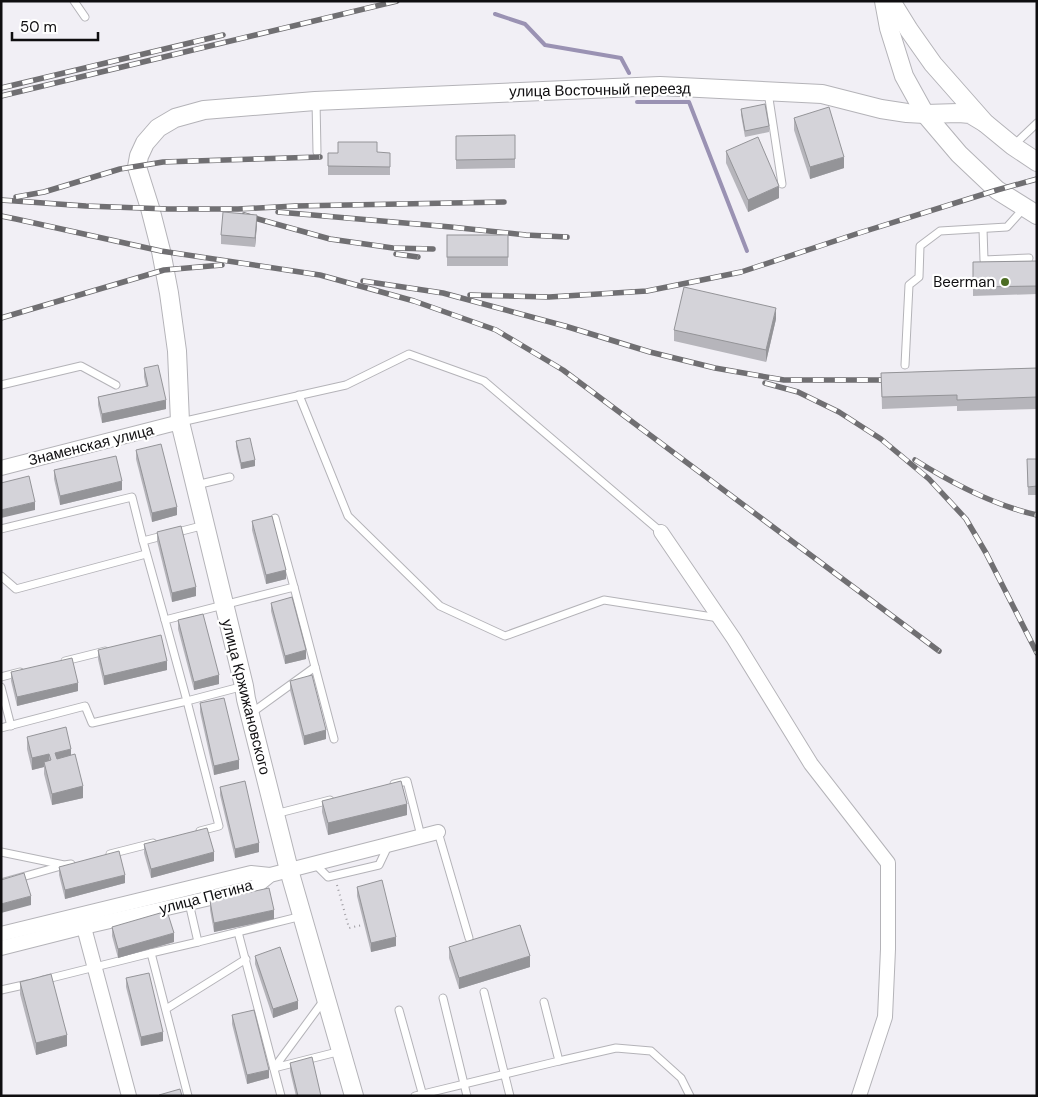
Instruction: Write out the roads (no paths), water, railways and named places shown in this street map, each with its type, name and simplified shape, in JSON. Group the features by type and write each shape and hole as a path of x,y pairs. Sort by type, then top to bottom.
{"street":[{"path":"884,1 889,28 904,76 925,114 959,154 997,190 1031,211"},
{"path":"891,1 933,64 985,123 1013,146 1037,162"},
{"name":"улица Восточный переезд","path":"139,156 146,143 158,128 175,118 204,110 316,101 660,86 822,94 881,109 907,113 959,112 970,114 985,123"},
{"path":"881,109 922,128 959,154"},
{"name":"улица Кржижановского","path":"139,156 137,166 161,251 169,293 177,351 180,422 289,870 354,1096"},
{"name":"Знаменская улица","path":"1,468 180,422"},
{"path":"661,532 734,639 812,764 888,863 888,949 885,1017 859,1096"},
{"name":"улица Петина","path":"1,948 83,921 189,903 254,888 270,875 438,832"},
{"path":"1,934 83,921 250,873 270,875"},
{"path":"83,921 129,1096"}],"lane":[{"path":"74,1 85,17"},
{"path":"768,91 782,184"},
{"path":"316,101 317,152"},
{"path":"1013,146 1037,123"},
{"path":"905,365 909,285 919,277 920,246 940,231 1007,227 1031,211"},
{"path":"983,229 984,260 1030,258"},
{"path":"180,422 346,385 409,354 484,381 661,532"},
{"path":"1,385 81,366 116,385"},
{"path":"300,396 348,516 440,606 505,636 604,600 720,618"},
{"path":"195,486 230,477"},
{"path":"1,529 132,496 219,826 192,833"},
{"path":"275,518 334,739"},
{"path":"143,541 205,526"},
{"path":"1,576 16,589 146,554"},
{"path":"166,620 294,587"},
{"path":"160,638 170,635"},
{"path":"57,663 114,649"},
{"path":"250,714 315,667"},
{"path":"1,677 29,670"},
{"path":"1,728 85,706 92,723 244,686"},
{"path":"1,687 11,726"},
{"path":"388,786 407,781 421,836"},
{"path":"275,814 341,798"},
{"path":"438,832 469,938"},
{"path":"100,856 164,840"},
{"path":"315,864 328,877 379,865 388,844"},
{"path":"1,852 64,866"},
{"path":"1,883 82,861"},
{"path":"189,903 198,942"},
{"path":"1,990 302,916"},
{"path":"238,932 281,1096"},
{"path":"151,953 188,1096"},
{"path":"166,1010 246,959"},
{"path":"484,992 510,1096"},
{"path":"274,1068 326,998"},
{"path":"444,998 467,1096"},
{"path":"544,1002 559,1061"},
{"path":"399,1010 420,1095 616,1048 651,1051 681,1078 690,1096"},
{"path":"274,1068 341,1051"}],"waterway":[{"path":"495,14 525,24 545,45 621,58 629,73"},
{"path":"637,102 689,102 747,251"}],"railway":[{"path":"1,96 397,1"},
{"path":"1,88 223,35"},
{"path":"16,197 44,192 120,169 163,162 320,157"},
{"path":"470,295 549,297 647,291 741,272 856,234 1037,179"},
{"path":"1,200 168,209 504,202"},
{"path":"278,212 526,235 567,237"},
{"path":"244,215 330,239 393,248 433,249"},
{"path":"1,216 161,251 320,275 414,301 496,330 563,370 939,651"},
{"path":"396,254 418,257"},
{"path":"1,318 164,270 222,265"},
{"path":"363,281 443,293 565,326 650,352 715,368 784,380 895,380"},
{"path":"765,383 798,392 839,412 881,439 929,479 966,519 986,553 1037,653"},
{"path":"915,460 943,477 974,492 1006,506 1037,515"}],"place":[{"name":"Beerman","path":"1005,282"}]}
